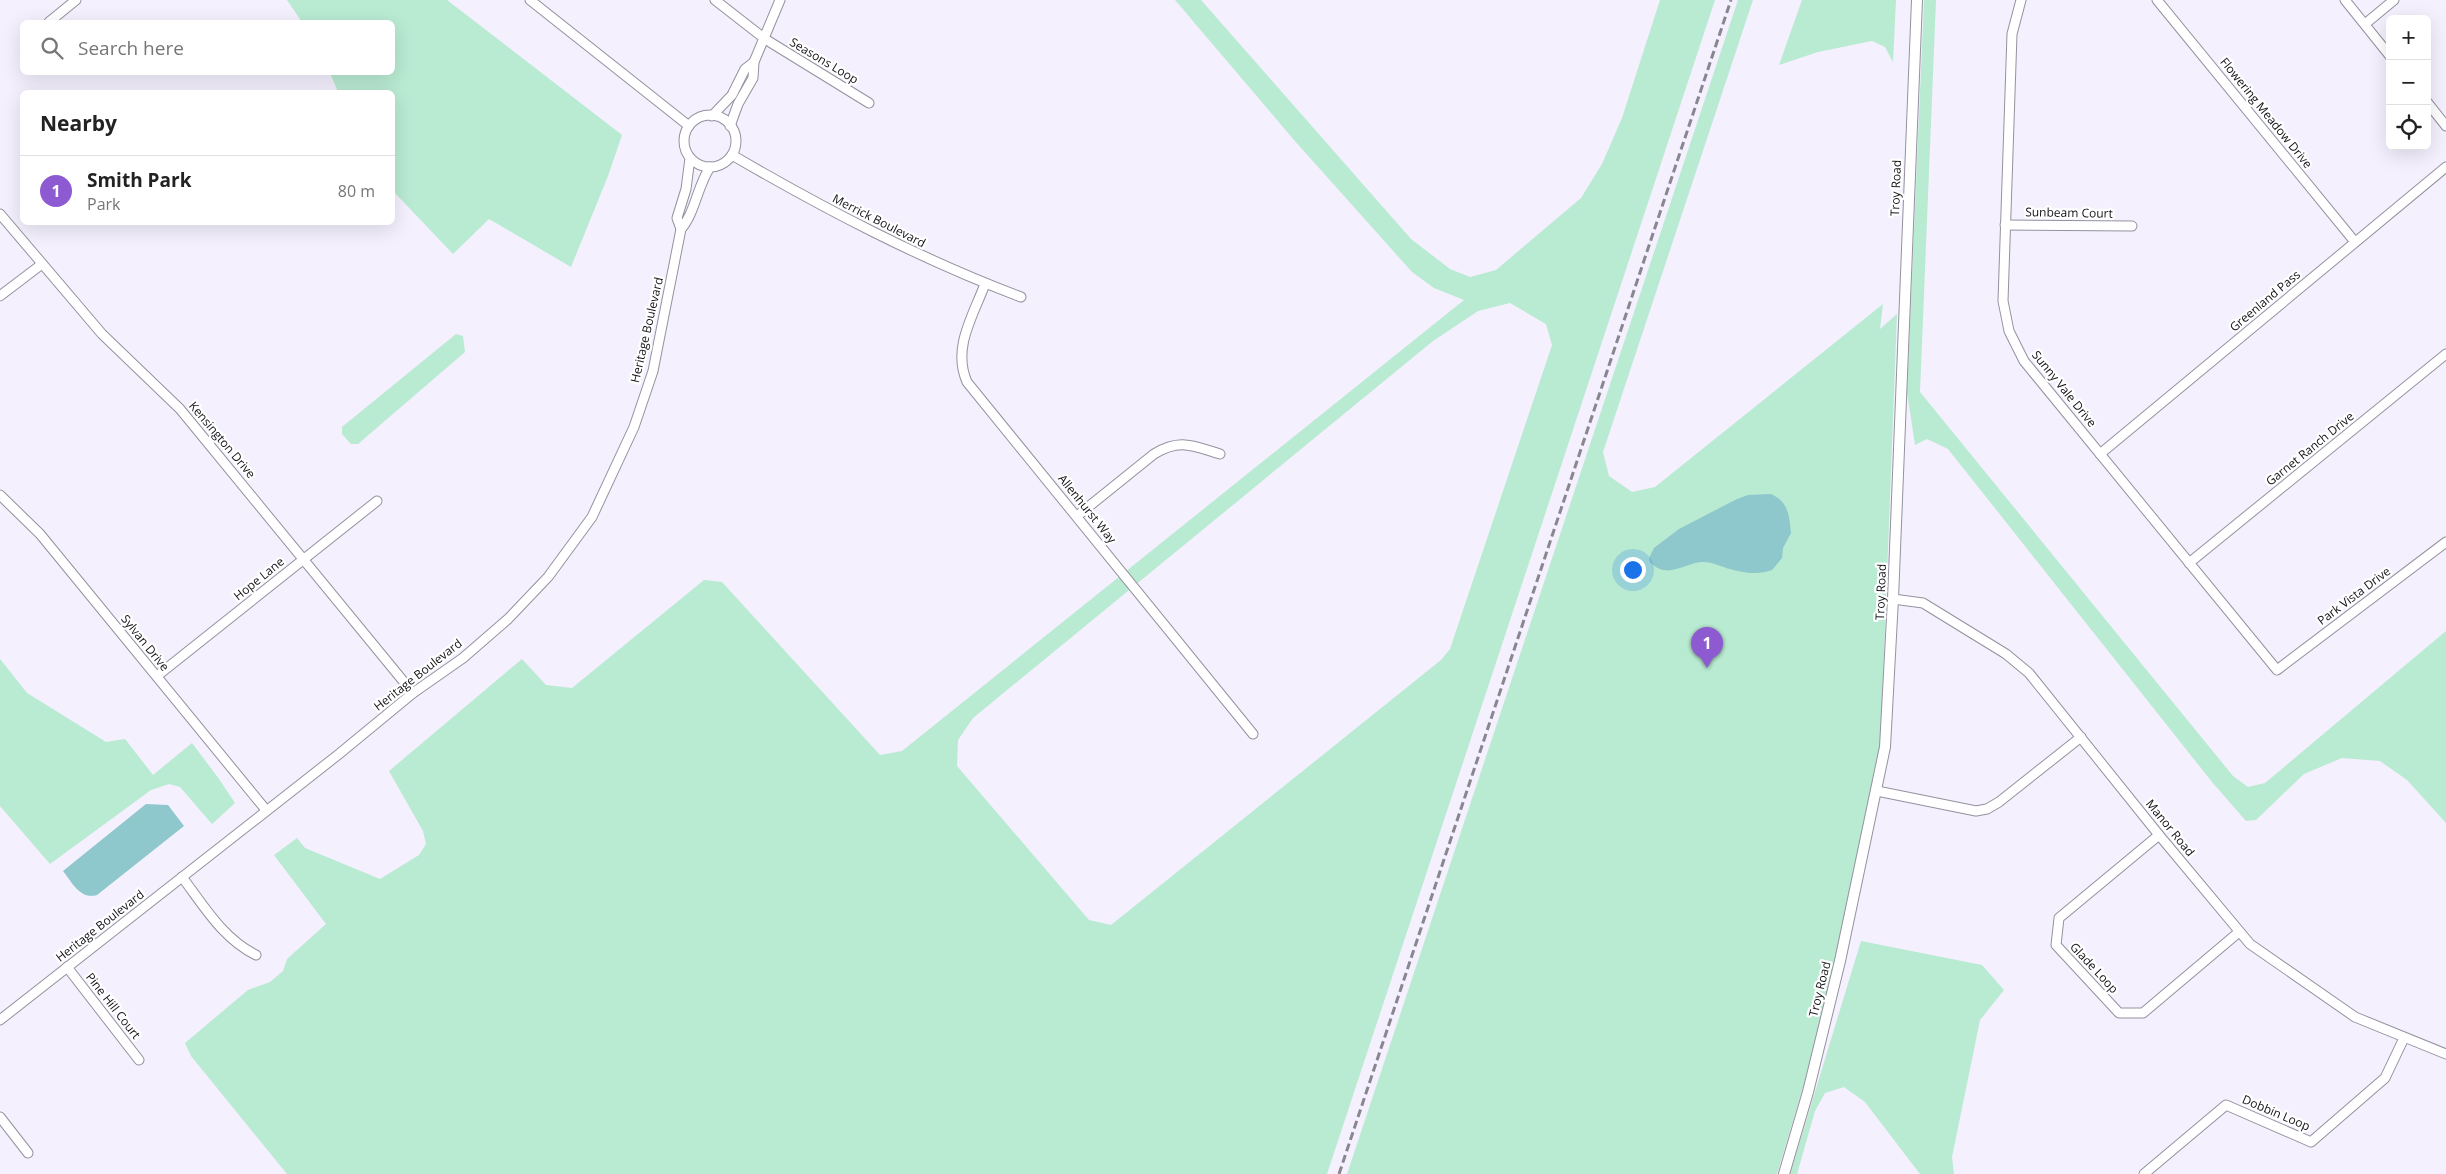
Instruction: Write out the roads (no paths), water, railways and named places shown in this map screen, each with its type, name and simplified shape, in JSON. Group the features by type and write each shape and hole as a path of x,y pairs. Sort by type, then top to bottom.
{"street":[{"path":"51,20 76,0"},
{"path":"530,0 689,126"},
{"name":"Seasons Loop","path":"715,0 765,39 869,103"},
{"path":"730,126 738,104 752,78 754,62 780,0"},
{"name":"Troy Road","path":"1784,1174 1808,1092 1840,961 1877,791 1888,719 1917,0"},
{"name":"Sunny Vale Drive","path":"2021,0 2012,34 2003,301 2009,331 2024,361 2277,670"},
{"name":"Flowering Meadow Drive","path":"2157,0 2355,242"},
{"path":"2345,0 2386,51"},
{"path":"2365,24 2394,0"},
{"path":"712,116 732,95 746,69 754,62"},
{"path":"2429,105 2446,126"},
{"path":"712,116 722,119 730,126 736,143 732,155 724,163 710,167 699,165 690,158 684,142 689,126 699,118 712,116"},
{"name":"Merrick Boulevard","path":"732,155 803,196 902,248 985,284 1021,297"},
{"name":"Heritage Boulevard","path":"0,1020 182,878 413,693 463,658 508,619 548,578 592,517 634,427 653,371 681,228 677,218 686,189 690,158"},
{"name":"Heritage Boulevard","path":"681,228 689,220 701,180 710,167"},
{"name":"Greenland Pass","path":"2100,454 2446,167"},
{"name":"Kensington Drive","path":"0,214 102,334 180,409 413,693"},
{"name":"Sunbeam Court","path":"2006,225 2132,226"},
{"path":"0,296 42,264"},
{"name":"Allenhurst Way","path":"985,284 963,343 960,358 961,369 967,382 1253,734"},
{"name":"Garnet Ranch Drive","path":"2189,563 2446,354"},
{"path":"1077,516 1154,454 1168,446 1189,444 1220,454"},
{"name":"Sylvan Drive","path":"0,495 40,534 266,810"},
{"name":"Hope Lane","path":"157,676 377,501"},
{"name":"Park Vista Drive","path":"2277,670 2446,542"},
{"name":"Manor Road","path":"1893,599 1923,603 2006,654 2029,673 2239,932 2260,952 2355,1017 2446,1054"},
{"path":"1877,791 1976,811 1987,809 1999,802 2081,737"},
{"name":"Glade Loop","path":"2159,835 2059,918 2056,945 2119,1013 2143,1013 2239,932"},
{"path":"182,878 226,935 240,947 256,955"},
{"name":"Pine Hill Court","path":"67,967 139,1060"},
{"name":"Dobbin Loop","path":"2144,1174 2226,1105 2311,1142 2385,1078 2404,1038"},
{"path":"0,1117 28,1153"}],"water":[{"path":"1771,494 1785,505 1789,515 1791,533 1783,548 1782,558 1772,570 1762,573 1745,572 1704,562 1676,569 1663,570 1650,562 1649,558 1654,548 1679,529 1737,499 1748,495"},
{"path":"146,804 168,805 184,826 97,895 91,896 81,893 63,871"}],"railway":[{"path":"1339,1174 1731,0"}],"place":[{"name":"Smith Park","path":"1707,668"}]}
